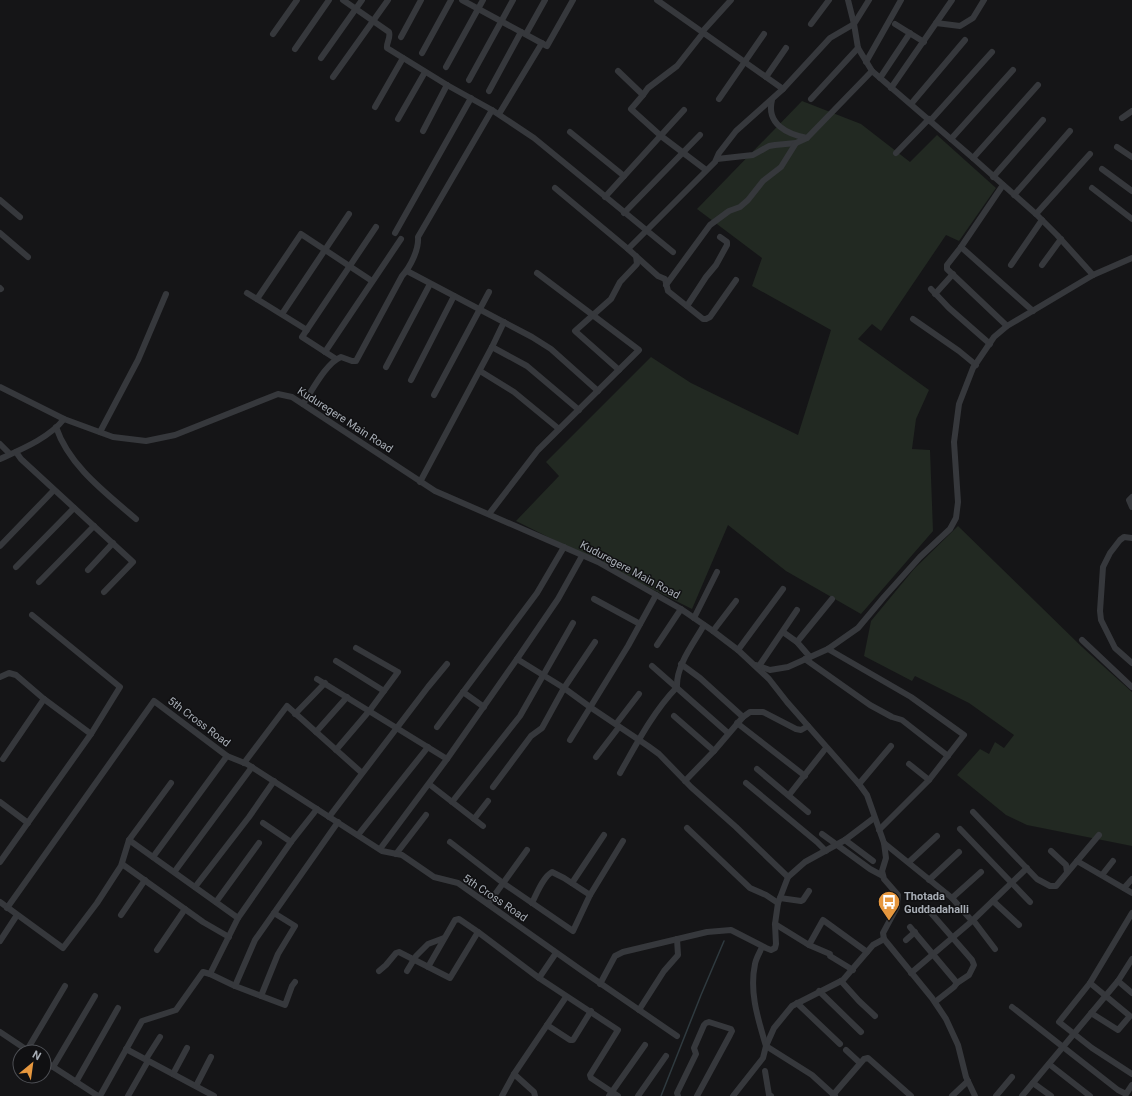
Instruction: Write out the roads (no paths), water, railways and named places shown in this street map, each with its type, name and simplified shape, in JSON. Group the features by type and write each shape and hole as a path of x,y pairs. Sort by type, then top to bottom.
{"street":[{"path":"273,34 297,0"},
{"path":"295,49 329,0"},
{"path":"344,0 389,32 390,37 387,48 447,85 499,114 534,138 604,197 673,252"},
{"path":"321,58 362,0"},
{"path":"333,77 388,0"},
{"path":"401,37 421,0"},
{"path":"422,53 451,0"},
{"path":"462,0 547,46 574,0"},
{"path":"446,67 483,0"},
{"path":"469,80 513,0"},
{"path":"489,91 545,0"},
{"path":"657,0 783,89"},
{"path":"706,170 662,136 631,109 648,88 677,66 703,32 731,0"},
{"path":"811,24 829,0"},
{"path":"848,0 858,48 872,71 974,158 993,177 1036,214 1093,275"},
{"path":"628,249 717,159 719,153 736,131 772,100 830,38 854,24 869,0"},
{"path":"866,62 901,0"},
{"path":"891,88 951,2 956,0"},
{"path":"936,23 960,26 972,18 984,0"},
{"path":"895,24 924,42"},
{"path":"880,78 910,33"},
{"path":"719,99 764,34"},
{"path":"911,104 965,40"},
{"path":"499,114 542,43"},
{"path":"766,77 786,48"},
{"path":"811,99 858,48"},
{"path":"896,153 930,120 992,52"},
{"path":"375,107 403,58"},
{"path":"951,139 1013,70"},
{"path":"618,71 643,95"},
{"path":"666,285 710,225 729,211 740,207 748,200 762,181 781,166 796,144 807,138 872,71"},
{"path":"398,119 425,72"},
{"path":"423,131 447,85"},
{"path":"974,158 1038,85"},
{"path":"395,233 471,98"},
{"path":"772,100 770,111 777,124 789,132 807,138"},
{"path":"303,404 324,372 336,360 341,357 356,361 402,276 407,271 419,244 418,237 492,110"},
{"path":"604,197 662,136 684,110"},
{"path":"1122,118 1132,111"},
{"path":"993,177 1043,120"},
{"path":"1014,195 1070,131"},
{"path":"570,132 624,176"},
{"path":"624,213 700,135"},
{"path":"717,159 753,155 769,146 796,144"},
{"path":"1117,147 1132,157"},
{"path":"1036,214 1090,154"},
{"path":"1102,169 1132,191"},
{"path":"1003,185 947,265 947,269 1007,326"},
{"path":"555,188 658,276 665,279 668,291 704,319 708,319 736,280"},
{"path":"1092,188 1132,219"},
{"path":"0,200 20,217"},
{"path":"282,314 349,214"},
{"path":"1011,265 1042,220"},
{"path":"336,360 302,337 376,227"},
{"path":"0,233 28,257"},
{"path":"258,299 301,234 372,281"},
{"path":"687,306 706,277 716,265 727,245 727,242 720,237"},
{"path":"325,352 400,239"},
{"path":"1042,265 1061,239"},
{"path":"961,247 1033,311"},
{"path":"619,370 575,332 611,299 620,282 637,264 636,256"},
{"path":"797,610 783,632 757,666 770,670 788,667 828,649 858,628 884,596 920,557 950,529 956,518 958,502 954,442 959,404 976,365 994,337 1007,326 1093,275 1132,258"},
{"path":"407,271 532,337 551,349 598,391"},
{"path":"489,514 538,450 639,350 537,273"},
{"path":"953,274 933,291 949,308 990,344"},
{"path":"386,368 430,284"},
{"path":"434,395 488,292"},
{"path":"247,293 307,330"},
{"path":"100,432 138,360 166,294"},
{"path":"411,380 454,296"},
{"path":"913,319 959,351 976,365"},
{"path":"420,482 480,371 504,322"},
{"path":"492,347 527,366 579,410"},
{"path":"480,371 514,392 559,429"},
{"name":"Kuduregere Main Road","path":"0,387 64,419 113,438 146,442 175,435 278,394 285,394 303,404 435,491 598,562 681,609 738,650 757,666 769,679 867,795 884,843 886,858 882,871 883,876"},
{"path":"0,459 46,435 64,419"},
{"path":"56,427 60,439 77,465 136,519"},
{"path":"0,444 21,459 133,562 104,592"},
{"path":"0,546 54,490"},
{"path":"1132,497 1129,500 1132,507"},
{"path":"16,567 74,508"},
{"path":"39,582 94,526"},
{"path":"1132,538 1124,537 1120,540 1110,553 1103,567 1100,611 1101,620 1115,648 1132,663"},
{"path":"88,570 113,543"},
{"path":"437,727 537,593 564,547"},
{"path":"380,849 484,707 558,599 582,556"},
{"path":"694,618 717,572"},
{"path":"738,650 783,589"},
{"path":"570,740 656,595"},
{"path":"594,599 640,624"},
{"path":"797,642 832,599"},
{"path":"713,631 736,601"},
{"path":"657,645 681,609"},
{"path":"0,862 91,734 120,688 32,615"},
{"path":"452,802 520,716 573,623"},
{"path":"620,772 663,702 677,687 677,679 682,664 704,625"},
{"path":"783,632 797,642 807,658 870,705 892,717 902,720 948,756"},
{"path":"1082,640 1132,687"},
{"path":"493,787 530,736 542,728 564,688 594,642"},
{"path":"336,750 370,710 398,672 356,648"},
{"path":"828,649 911,697 964,735 929,780 879,830"},
{"path":"517,659 542,676 564,688 659,754 685,781 788,877"},
{"path":"336,661 384,691"},
{"path":"329,817 447,664"},
{"path":"682,664 700,678 742,717"},
{"path":"652,666 728,733"},
{"path":"0,676 5,676 9,673 16,675 44,699 91,734"},
{"path":"317,679 370,710 447,759"},
{"path":"295,714 325,683"},
{"path":"463,692 484,707"},
{"path":"596,758 639,694"},
{"path":"316,732 347,697"},
{"path":"3,759 44,699"},
{"name":"5th Cross Road","path":"7,908 154,701 226,756 252,767 358,836 380,849 402,855 434,877 458,883 600,984 678,1036"},
{"path":"244,763 287,706 362,774"},
{"path":"685,781 714,751 742,717 750,712 763,712 796,729 801,730 808,726"},
{"path":"674,716 714,751"},
{"path":"737,723 805,776"},
{"path":"859,784 890,746"},
{"path":"358,836 428,747"},
{"path":"789,795 826,748"},
{"path":"153,857 226,756"},
{"path":"909,764 929,780"},
{"path":"175,871 252,767"},
{"path":"757,769 808,812"},
{"path":"194,886 249,817 274,781"},
{"path":"0,902 63,948 122,864 129,840 171,783"},
{"path":"746,783 826,851"},
{"path":"429,784 483,826"},
{"path":"474,819 488,801"},
{"path":"0,802 28,824"},
{"path":"210,974 238,918 291,842 317,809"},
{"path":"974,812 1037,879 1050,886 1056,886 1100,835"},
{"path":"396,854 426,815"},
{"path":"600,984 615,956 622,952 707,932 731,930 762,947 771,950 775,948 775,924 779,901 788,877 805,862 826,851 835,844 845,840 874,818"},
{"path":"235,986 255,940 338,822"},
{"path":"262,823 291,842"},
{"path":"688,828 750,888 779,901 801,901 808,891"},
{"path":"960,829 1030,902"},
{"path":"822,834 870,869 883,876 898,895 897,907 883,933 884,939 935,1002 946,1018 958,1045 968,1081 975,1096"},
{"path":"572,883 604,835"},
{"path":"909,862 937,836"},
{"path":"129,840 175,871 238,918"},
{"path":"845,840 873,861"},
{"path":"450,842 503,883 573,931 590,895 624,841"},
{"path":"216,902 259,843"},
{"path":"884,843 952,898 996,949"},
{"path":"488,904 527,850"},
{"path":"1051,850 1066,866 1067,872"},
{"path":"929,880 959,852"},
{"path":"1077,861 1132,893"},
{"path":"1102,875 1113,861"},
{"path":"122,864 203,922 229,937"},
{"path":"911,973 972,921 1027,868"},
{"path":"532,903 544,881 552,872 590,895"},
{"path":"952,898 981,872"},
{"path":"1124,888 1132,879"},
{"path":"120,915 144,880"},
{"path":"993,901 1019,925"},
{"path":"157,950 185,909"},
{"path":"261,996 278,954 295,926 274,913"},
{"path":"931,913 953,937 974,965 969,975 935,1002"},
{"path":"1132,913 1090,983 1059,1020 1059,1022 1101,1055 1132,1074"},
{"path":"0,940 17,915"},
{"path":"428,967 453,922 459,919 566,997 591,1011 618,1030 590,1073 591,1078 611,1094 618,1096"},
{"path":"809,945 823,920 867,952"},
{"path":"775,924 809,945 830,954 830,956 853,970"},
{"path":"910,927 957,983"},
{"path":"379,971 398,952 450,978 478,932"},
{"path":"906,940 914,932"},
{"path":"407,971 414,960 428,944 444,938"},
{"path":"639,1010 664,972 678,955 677,939"},
{"path":"733,1096 763,1058 766,1046 774,1028 792,1006 841,980 853,970 873,945 884,939"},
{"path":"762,947 755,962 753,983 755,1011 766,1046 812,1075 834,1095 860,1063 866,1058 870,1059 911,1096"},
{"path":"539,978 556,953"},
{"path":"1022,1096 1118,981 1132,959"},
{"path":"95,996 53,1067 99,1096 142,1021 176,1010 203,972 285,1005 292,986 296,982"},
{"path":"841,980 859,1001 875,1016"},
{"path":"1118,981 1132,993"},
{"path":"1090,983 1130,1016 1118,1030 1091,1013"},
{"path":"32,1044 65,986"},
{"path":"819,991 861,1032"},
{"path":"502,1096 514,1074 566,997"},
{"path":"797,1004 840,1044"},
{"path":"1012,1007 1124,1094 1132,1084"},
{"path":"76,1082 118,1008"},
{"path":"547,1025 570,1040 573,1040 591,1011"},
{"path":"678,1096 677,1092 696,1054 694,1048 706,1022 731,1029 732,1031 730,1035 697,1096"},
{"path":"0,1032 18,1044"},
{"path":"128,1096 160,1037"},
{"path":"611,1094 645,1044"},
{"path":"173,1074 187,1048"},
{"path":"126,1049 214,1096"},
{"path":"846,1050 860,1063"},
{"path":"638,1096 666,1056"},
{"path":"196,1086 211,1057"},
{"path":"1049,1064 1090,1096"},
{"path":"765,1070 769,1095 772,1096"},
{"path":"514,1074 534,1092 535,1096"},
{"path":"996,1096 1012,1077"},
{"path":"952,1096 968,1081"},
{"path":"1033,1083 1051,1096"}],"waterway":[{"path":"661,1096 724,941"}],"place":[{"name":"Thotada Guddadahalli","path":"889,922"}]}
